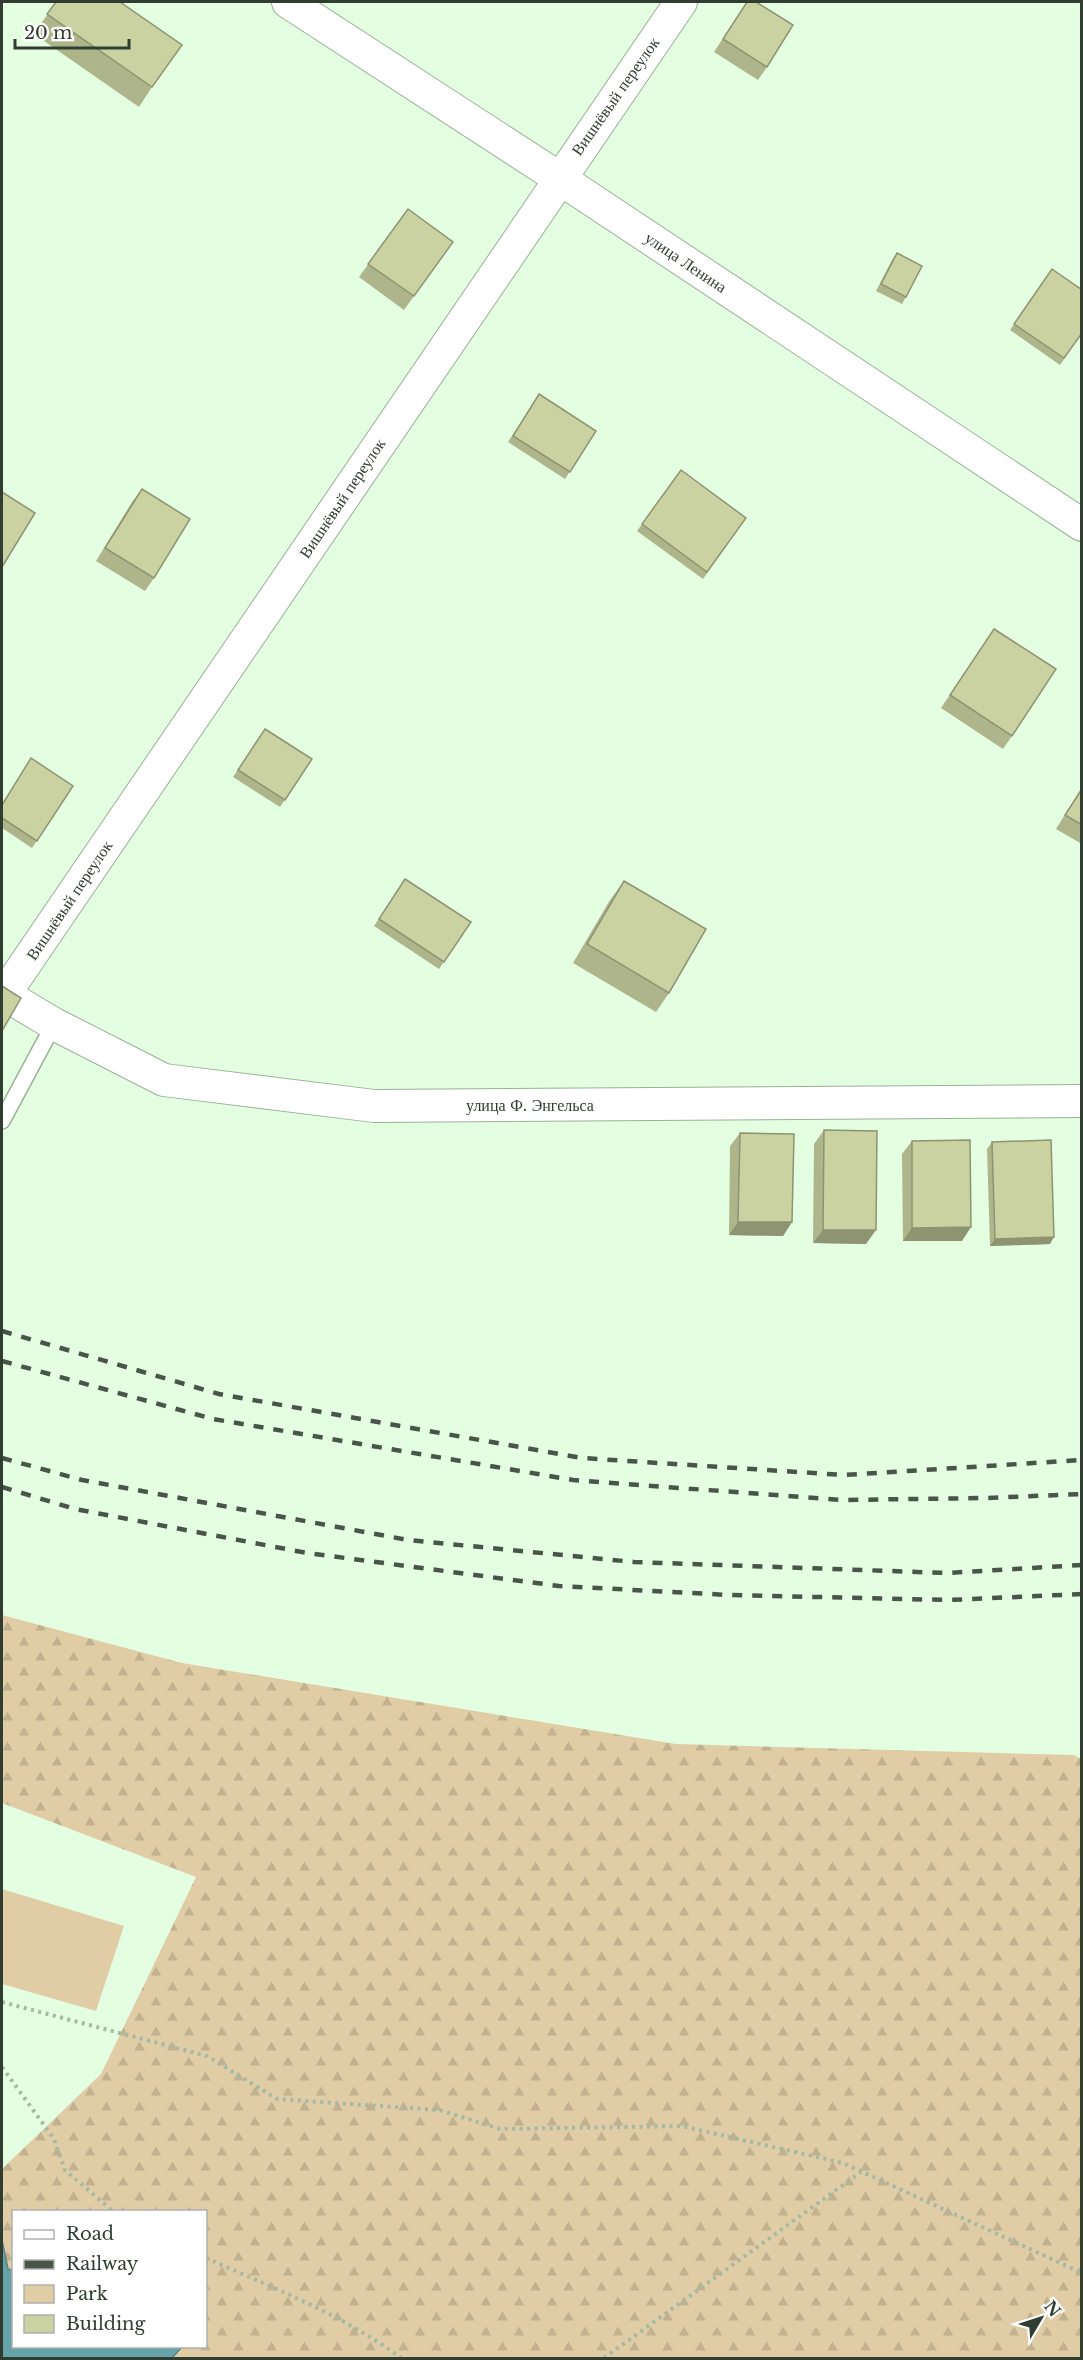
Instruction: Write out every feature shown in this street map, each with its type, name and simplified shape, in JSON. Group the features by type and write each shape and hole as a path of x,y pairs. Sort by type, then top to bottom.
{"street":[{"name":"улица Ленина","path":"288,2 559,178 1082,525"},
{"name":"Вишнёвый переулок","path":"3,994 681,2"},
{"name":"улица Ф. Энгельса","path":"3,994 54,1024 164,1080 374,1106 1082,1101"}],"lane":[{"path":"2,1121 54,1024"}],"path":[{"path":"2,2002 207,2056 277,2099 439,2110 500,2129 682,2126 843,2163 1082,2273"},
{"path":"2,2067 54,2139 65,2170 113,2210"},
{"path":"604,2358 861,2172"},
{"path":"207,2258 325,2311 375,2339 401,2358"}],"green space":[{"path":"2,1615 182,1663 676,1744 1074,1755 1081,1759 1081,2358 2,2358 2,2169 101,2074 196,1877 2,1803"},
{"path":"2,1889 124,1926 96,2011 2,1984"}],"water":[{"path":"2,2240 8,2269 12,2270 12,2348 181,2348 172,2358 2,2358"}],"building":[{"path":"56,2 120,2 182,45 152,87 47,14"},
{"path":"747,2 756,2 793,25 767,67 723,39"},
{"path":"408,209 453,242 414,296 368,264"},
{"path":"897,253 922,266 906,297 881,284"},
{"path":"1052,269 1082,290 1082,333 1064,358 1014,324"},
{"path":"539,394 596,431 570,472 513,436"},
{"path":"681,470 746,518 707,572 642,524"},
{"path":"142,489 190,519 154,578 105,548"},
{"path":"2,492 35,513 2,567"},
{"path":"994,629 1056,669 1012,736 950,695"},
{"path":"265,729 312,759 285,800 238,770"},
{"path":"31,758 73,786 37,841 2,818 2,805"},
{"path":"1082,789 1082,825 1065,815"},
{"path":"405,879 471,922 444,962 379,919"},
{"path":"624,881 706,929 669,993 587,944"},
{"path":"2,986 21,998 2,1031"},
{"path":"824,1130 877,1131 876,1230 823,1230"},
{"path":"740,1133 794,1134 792,1222 738,1222"},
{"path":"970,1140 971,1227 912,1228 912,1141"},
{"path":"1051,1140 1054,1237 995,1239 992,1142"}],"railway":[{"path":"2,1331 219,1394 582,1458 844,1475 1082,1460"},
{"path":"2,1361 213,1419 573,1480 841,1500 1082,1494"},
{"path":"2,1458 82,1480 408,1540 634,1562 947,1573 1082,1565"},
{"path":"2,1487 75,1509 307,1553 559,1586 729,1595 949,1600 1082,1594"}]}
